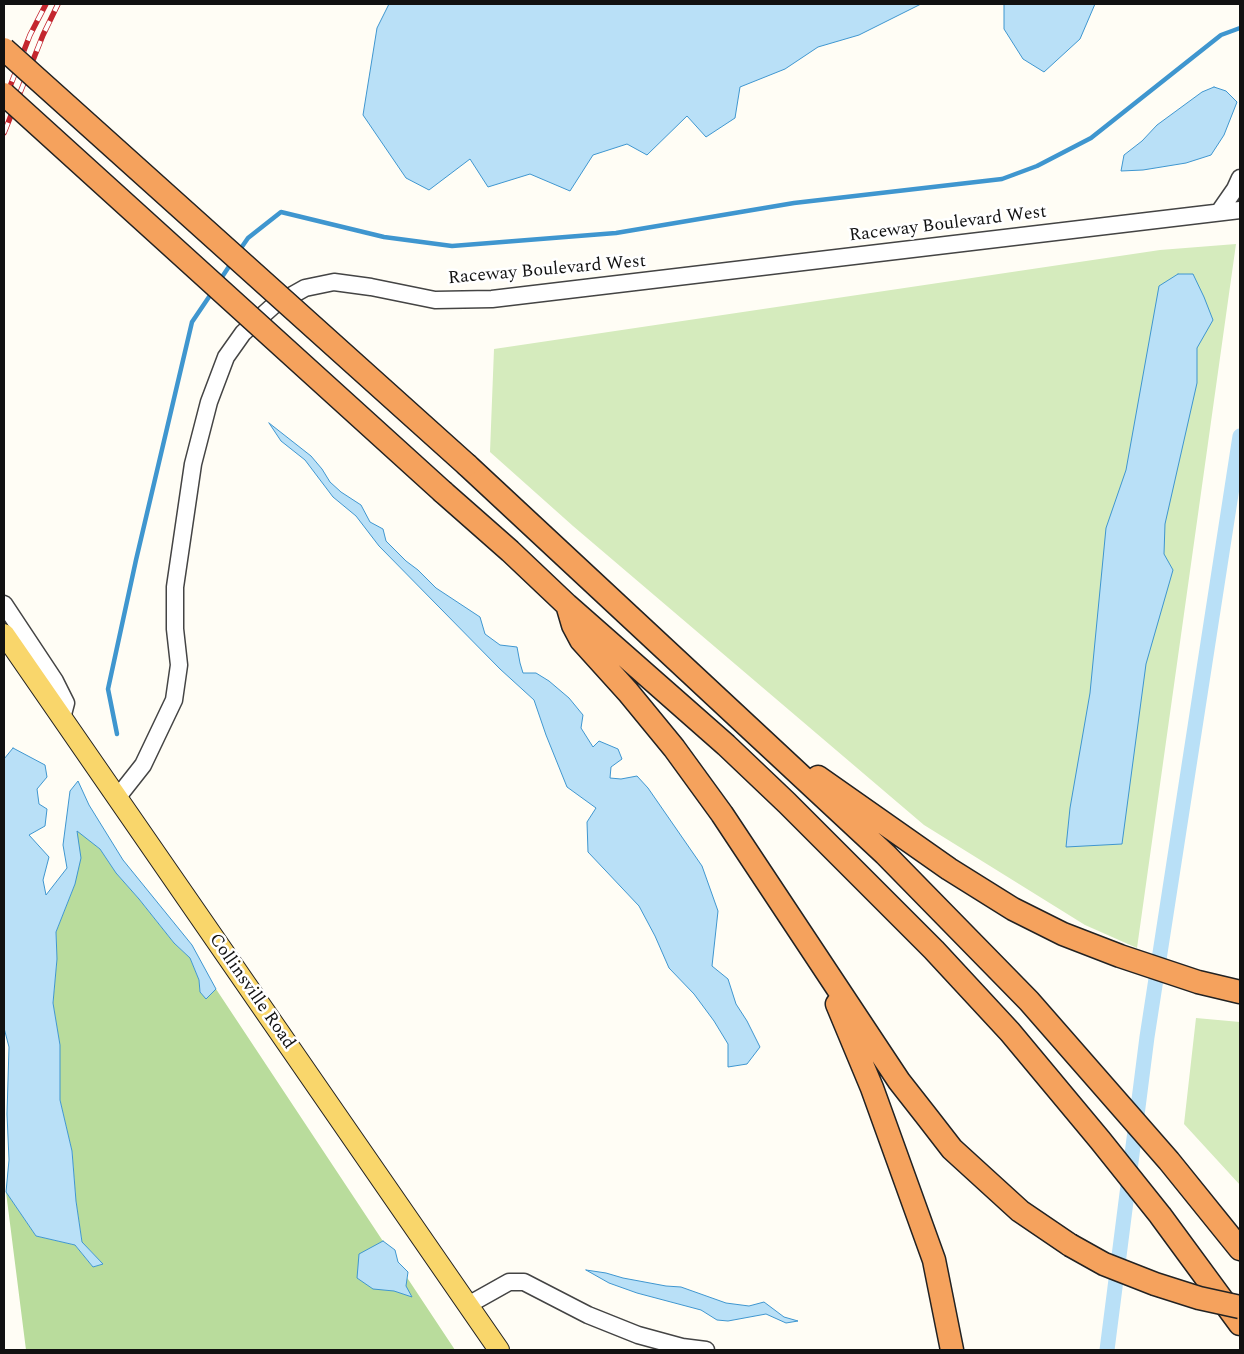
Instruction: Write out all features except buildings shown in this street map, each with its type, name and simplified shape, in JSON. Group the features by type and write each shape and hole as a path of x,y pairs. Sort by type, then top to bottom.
{"highway":[{"path":"4,49 467,465 885,854 1029,1001 1170,1161 1240,1249"},
{"path":"4,94 510,551 567,605 726,745 866,881 934,950 1010,1032 1160,1215 1240,1324"},
{"path":"567,605 573,625 581,640 628,692 674,748 722,814 899,1081 952,1149 1020,1211 1055,1236 1104,1264 1154,1284 1199,1298 1240,1307"},
{"path":"786,762 822,778 949,869 1013,908 1063,934 1120,956 1198,982 1240,992"},
{"path":"816,955 872,1088 934,1260 952,1350"}],"main road":[{"name":"Collinsville Road","path":"4,634 498,1350"}],"street":[{"path":"1219,212 1235,190 1240,178"},
{"name":"Raceway Boulevard West","path":"117,798 143,765 174,700 179,665 175,629 175,587 193,464 209,402 226,358 243,333 273,306 305,288 334,282 435,300 492,299 1238,210"},
{"path":"4,604 55,680 66,703 62,718"},
{"path":"468,1305 509,1282 524,1282 588,1315 638,1335 682,1347 706,1350"}],"green space":[{"path":"1236,244 1137,948 1085,925 924,825 573,526 490,452 494,349 1160,250"},
{"path":"77,830 100,849 116,873 174,943 190,958 199,980 200,992 206,998 216,989 455,1350 26,1350 6,1192 36,1236 75,1245 93,1267 103,1264 82,1242 72,1151 60,1100 60,1045 53,1003 57,959 56,932 75,884"},
{"path":"1196,1018 1240,1022 1240,1185 1184,1124"}],"water":[{"path":"389,4 921,4 859,35 818,47 785,69 740,87 735,118 706,137 687,116 647,155 627,144 593,155 570,191 530,174 488,187 470,159 429,190 406,178 363,115 377,28"},
{"path":"1004,4 1095,4 1080,39 1044,72 1023,59 1004,29"},
{"path":"1214,87 1226,91 1237,102 1224,135 1211,155 1186,163 1143,170 1121,171 1124,155 1142,141 1157,125 1202,92"},
{"path":"1178,274 1193,274 1213,320 1197,348 1197,383 1165,524 1164,554 1173,570 1146,664 1122,844 1066,847 1070,808 1090,693 1106,528 1126,470 1159,286"},
{"path":"269,423 311,456 330,482 341,492 361,505 370,522 383,529 386,541 406,561 436,588 480,617 485,634 500,645 517,647 523,673 536,673 569,698 583,715 581,728 593,747 599,741 618,749 622,759 611,767 610,778 621,779 637,776 648,788 702,866 718,911 712,966 728,979 736,1004 760,1047 747,1064 728,1067 728,1044 714,1021 694,994 669,968 639,906 588,852 587,822 596,808 567,787 534,700 500,669 379,546 356,516 333,497 305,460 281,441"},
{"path":"13,748 45,765 47,777 37,789 39,804 47,809 45,826 29,835 49,857 43,880 46,895 67,868 63,845 70,791 78,781 89,805 123,860 192,945 216,989 206,999 200,992 199,980 190,958 174,943 116,873 100,849 77,831 81,858 75,884 56,932 57,959 53,1003 60,1045 60,1100 72,1151 82,1242 103,1264 93,1267 75,1245 36,1236 6,1192 9,1160 7,1114 9,1047 4,1028 4,759"},
{"path":"383,1241 395,1250 398,1262 408,1272 406,1286 412,1297 394,1291 373,1289 357,1278 359,1254"},
{"path":"586,1270 666,1286 681,1287 726,1303 749,1306 764,1302 784,1317 798,1321 786,1323 766,1314 728,1321 717,1320 701,1310 637,1293 609,1283"}],"waterway":[{"path":"239,251 248,238 281,212 384,237 452,246 616,233 794,203 1002,179 1037,166 1091,138 1221,35 1240,28"},
{"path":"220,280 232,262"},
{"path":"117,734 108,689 192,322 213,291"},
{"path":"1107,1350 1147,1037 1240,436"}],"railway":[{"path":"4,102 30,35 46,4"},
{"path":"4,133 43,35 58,4"}]}
